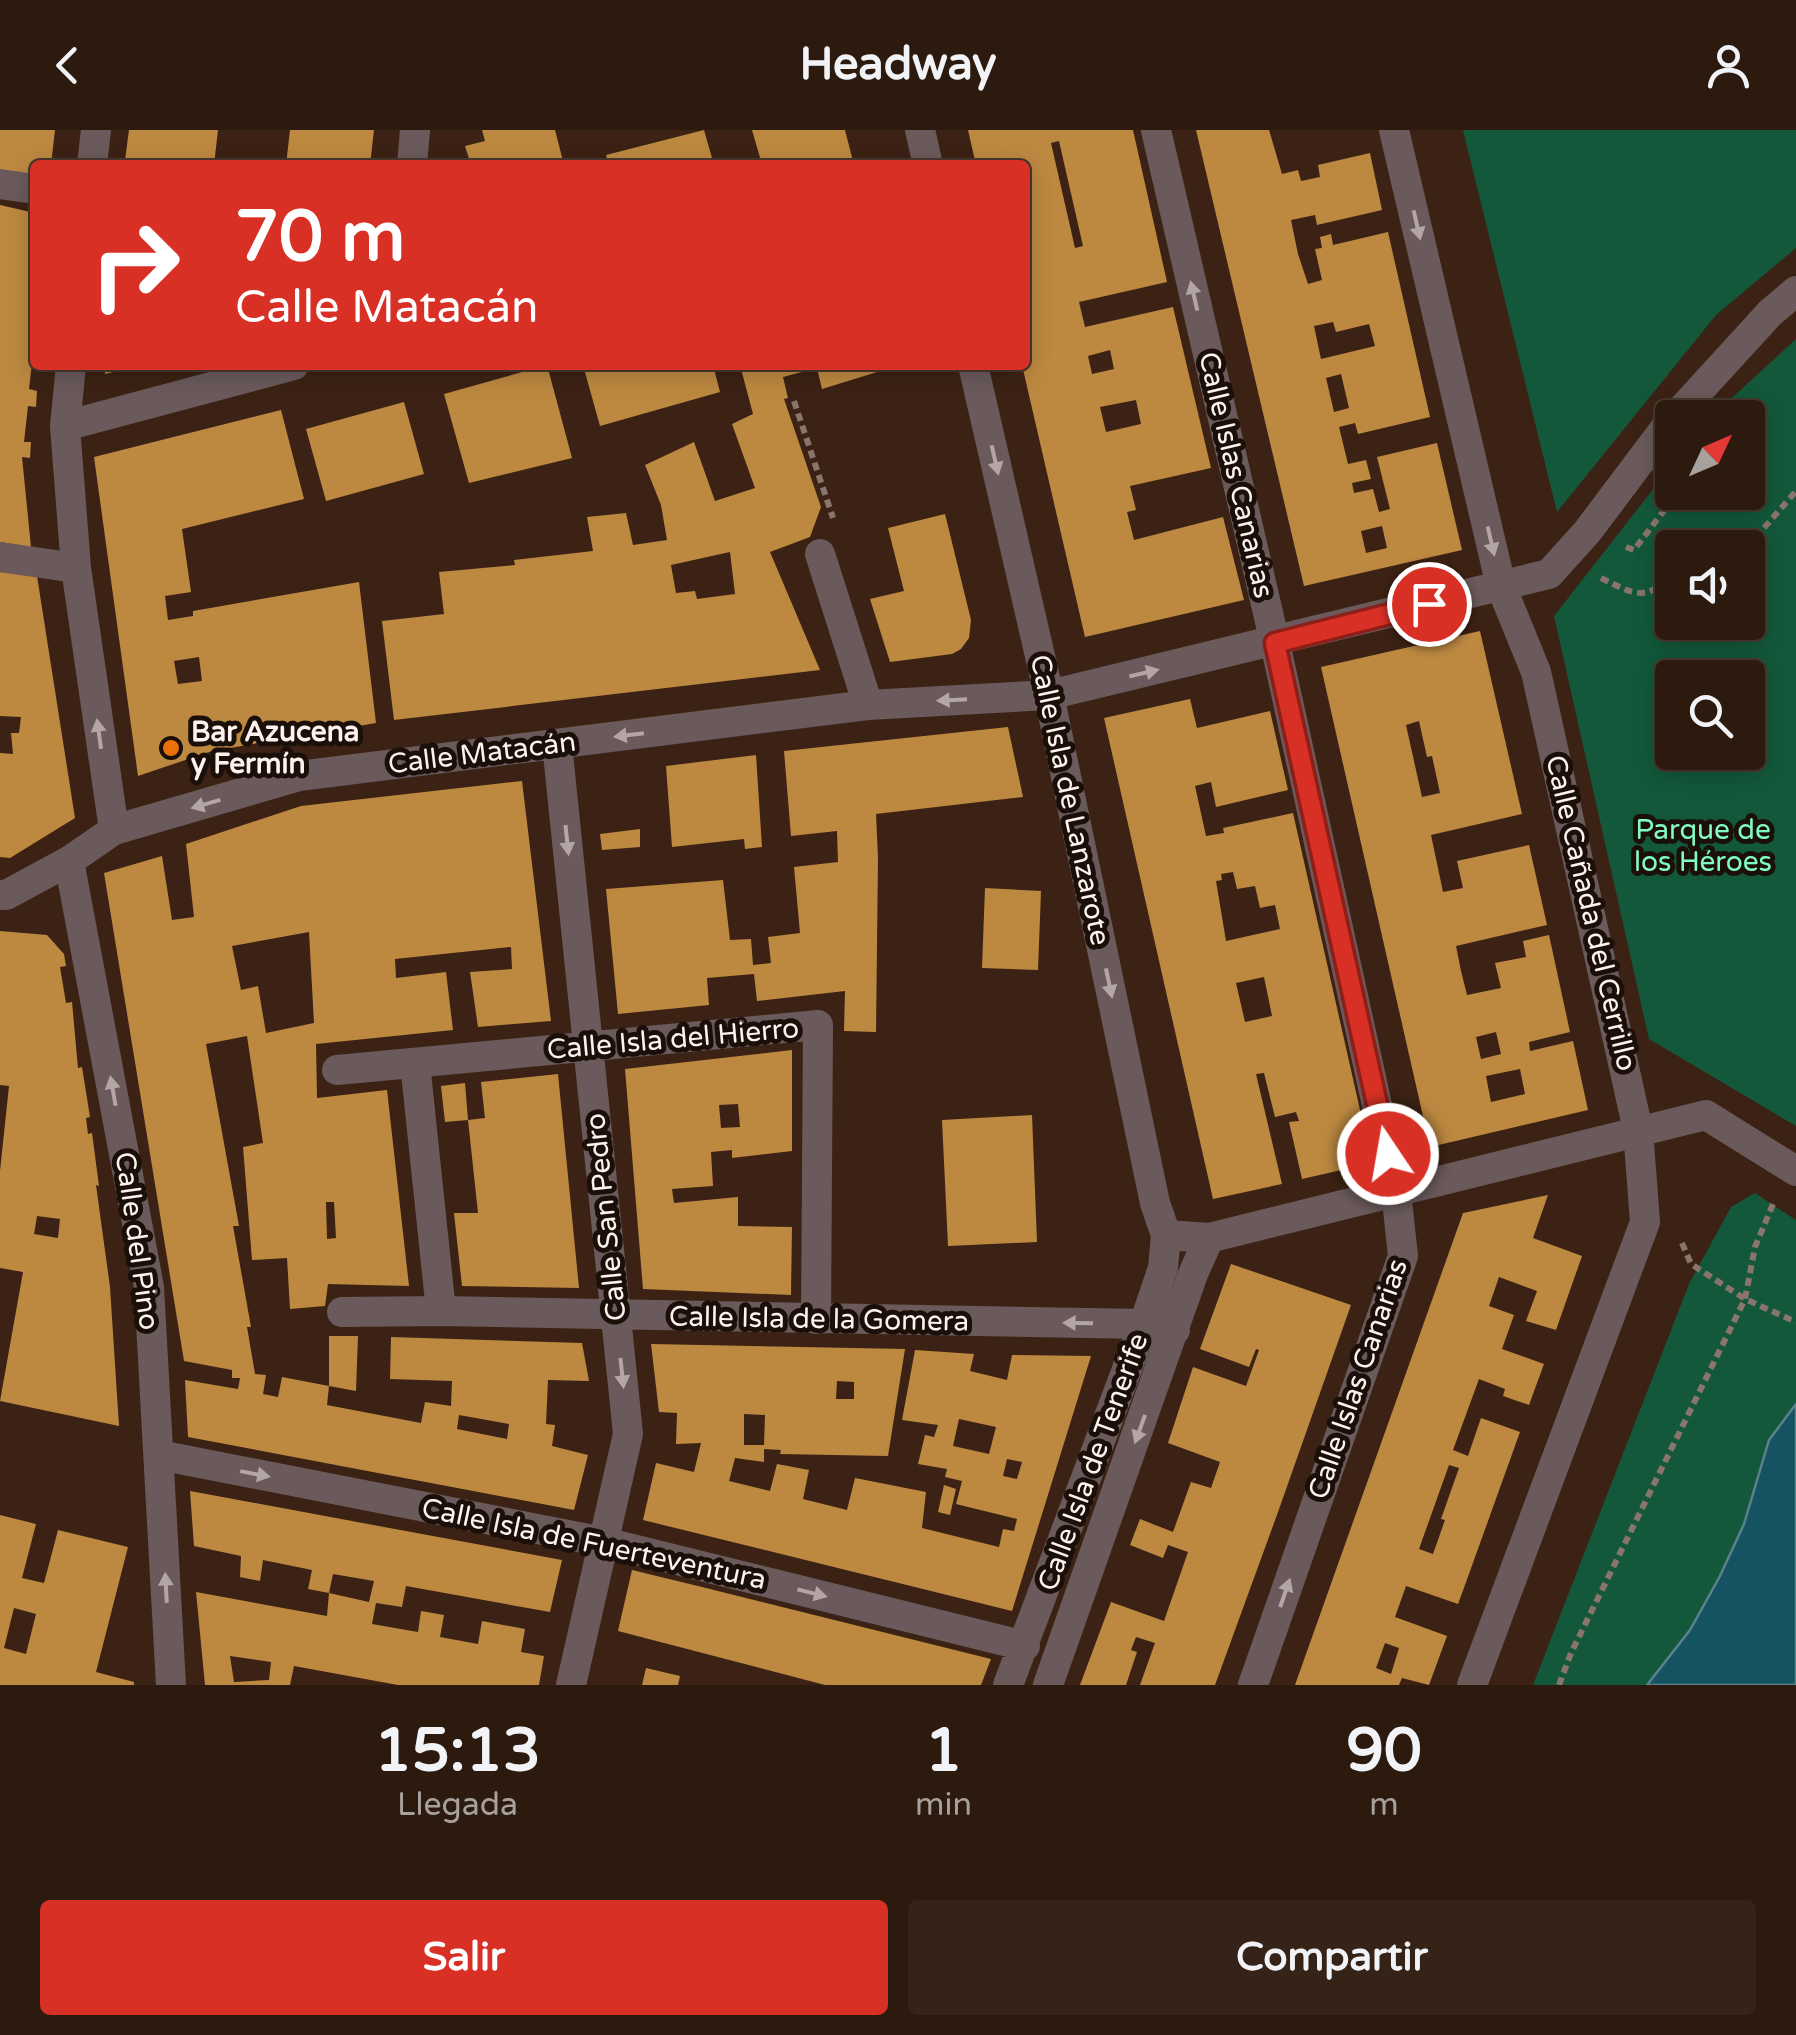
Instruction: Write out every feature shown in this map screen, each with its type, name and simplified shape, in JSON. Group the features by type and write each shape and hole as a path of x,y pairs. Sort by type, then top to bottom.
{"street":[{"path":"93,160 96,130"},
{"path":"413,160 416,130"},
{"path":"920,130 927,160"},
{"name":"Calle Islas Canarias","path":"1156,130 1396,1191 1403,1256 1253,1685"},
{"name":"Calle Cañada del Cerrillo","path":"1394,130 1501,586 1536,672 1638,1130 1645,1222 1472,1685"},
{"path":"0,184 30,188"},
{"name":"Calle Matacán","path":"1690,400 1796,290"},
{"path":"71,370 65,426 76,568 114,830"},
{"path":"65,426 275,370"},
{"name":"Calle Isla de Lanzarote","path":"974,370 1050,695 1155,1204 1166,1234"},
{"name":"Calle Matacán","path":"0,894 6,895 69,861 114,830 300,776 868,705 1050,695 1549,574 1655,441"},
{"path":"820,554 868,705"},
{"path":"0,557 76,568"},
{"name":"Calle San Pedro","path":"557,744 628,1434 570,1685"},
{"name":"Calle del Pino","path":"69,861 149,1287 172,1685"},
{"name":"Calle Isla del Hierro","path":"337,1070 818,1025 816,1318"},
{"path":"415,1063 440,1311"},
{"path":"1166,1234 1209,1238 1706,1114 1794,1169"},
{"name":"Calle Isla de Tenerife","path":"1008,1685 1144,1324 1163,1268 1166,1234"},
{"name":"Calle Isla de Tenerife","path":"1048,1685 1209,1238"},
{"name":"Calle Isla de la Gomera","path":"342,1312 1144,1324 1175,1330"},
{"name":"Calle Isla de Fuerteventura","path":"159,1455 604,1542 1025,1646"}],"path":[{"path":"794,401 833,517 820,554"},
{"path":"1761,530 1796,491"},
{"path":"1568,554 1589,572 1628,592 1655,590"},
{"path":"1559,1685 1746,1298 1760,1229 1794,1169"},
{"path":"1645,1222 1682,1230 1682,1248 1691,1264 1746,1298 1796,1322"}],"green space":[{"path":"1463,130 1796,130 1796,248 1716,315 1557,512"},
{"name":"Parque de los Héroes","path":"1796,339 1796,1126 1649,1039 1554,616 1655,487 1655,510 1765,510 1765,400 1730,400"},
{"path":"1755,1193 1796,1220 1796,1685 1533,1685 1689,1284 1731,1207"}],"water":[{"path":"1796,1404 1796,1685 1647,1685 1690,1630 1720,1576 1744,1524 1769,1440"}],"building":[{"path":"0,130 55,130 52,160 30,160 30,174 0,170"},
{"path":"129,130 218,130 215,160 125,160"},
{"path":"290,130 374,130 371,160 287,160"},
{"path":"482,130 555,130 563,160 469,160 465,146 485,141"},
{"path":"704,130 713,160 608,160 606,155"},
{"path":"752,130 845,130 853,160 761,160"},
{"path":"968,130 1133,130 1167,282 1079,302 1085,327 1173,307 1211,468 1130,486 1136,510 1127,512 1134,540 1223,517 1244,600 1085,637 1023,370 1030,370 1030,160 975,160","holes":["1059,141 1083,246 1075,248 1051,143","1110,350 1114,369 1092,374 1088,356","1136,400 1141,424 1106,432 1100,407"]},
{"path":"1196,130 1269,130 1282,174 1298,170 1301,181 1320,177 1318,165 1370,153 1382,210 1317,225 1315,215 1291,220 1298,254 1308,284 1322,280 1315,249 1322,248 1320,237 1331,234 1333,245 1388,232 1430,417 1358,434 1355,423 1339,427 1348,464 1366,460 1371,479 1352,483 1354,493 1373,489 1379,512 1390,509 1377,457 1437,443 1462,550 1304,586","holes":["1333,322 1336,332 1369,324 1375,346 1321,359 1314,326","1341,374 1349,408 1334,412 1326,378","1382,526 1387,548 1366,553 1361,531"]},
{"path":"0,205 30,212 29,389 37,391 36,407 28,406 24,442 31,442 30,458 22,457 31,547 0,542"},
{"path":"529,370 548,370 572,458 469,483 444,394"},
{"path":"584,370 714,370 720,392 600,426"},
{"path":"741,370 809,370 783,377 788,398 784,399 821,507 810,537 770,552 820,670 394,720 382,621 444,614 439,572 515,565 514,560 593,551 587,517 626,513 633,545 667,540 661,505 645,465 694,442 715,501 755,488 732,424 753,414","holes":["730,552 735,594 697,599 695,591 676,593 671,565"]},
{"path":"817,370 884,370 822,389"},
{"path":"404,402 424,474 326,501 306,429"},
{"path":"281,410 304,499 182,529 191,592 165,596 168,620 193,616 193,611 359,582 376,723 212,751 138,776 94,457","holes":["199,657 202,681 178,684 174,661"]},
{"path":"945,514 971,620 969,638 952,654 890,662 870,599 904,591 888,528"},
{"path":"0,571 37,576 75,818 10,858 0,857 0,753 13,754 11,733 19,733 21,717 0,716"},
{"path":"1480,631 1522,814 1431,835 1443,892 1463,888 1457,861 1529,845 1547,925 1456,946 1461,971 1467,995 1501,988 1495,963 1526,957 1523,941 1549,935 1570,1032 1529,1042 1530,1051 1573,1041 1588,1110 1430,1147 1321,667","holes":["1419,721 1440,793 1422,797 1406,725","1496,1032 1501,1054 1481,1059 1476,1037","1520,1069 1525,1094 1491,1102 1486,1076"]},
{"path":"1190,699 1197,728 1270,711 1288,790 1216,807 1211,782 1195,786 1206,836 1224,833 1223,828 1293,813 1372,1163 1302,1179 1289,1122 1299,1121 1296,1112 1275,1117 1264,1073 1256,1074 1282,1184 1213,1199 1104,718","holes":["1233,872 1237,889 1255,886 1260,908 1275,905 1280,929 1226,941 1216,881 1222,880 1221,874","1264,977 1272,1016 1245,1022 1236,983"]},
{"path":"1008,727 1023,797 876,814 876,1032 844,1031 845,991 757,1001 754,974 707,978 709,1005 618,1014 606,889 723,880 730,940 751,939 753,965 771,963 768,937 800,933 794,867 838,862 837,831 791,836 784,751"},
{"path":"756,755 762,847 745,849 744,839 672,847 666,766"},
{"path":"522,781 551,1021 478,1027 470,972 512,969 511,947 395,959 396,978 446,972 453,1030 316,1044 317,1098 387,1090 409,1286 328,1284 325,1306 290,1309 287,1258 252,1260 243,1147 263,1143 247,1036 206,1044 239,1226 233,1226 255,1374 266,1375 263,1394 278,1397 282,1377 329,1386 327,1405 421,1423 425,1402 451,1406 452,1381 390,1379 391,1337 582,1343 589,1381 548,1380 546,1424 555,1425 552,1446 588,1455 574,1510 188,1437 185,1380 238,1389 240,1378 232,1378 232,1370 184,1361 104,873 162,856 172,920 194,917 186,844 301,806","holes":["309,932 314,1023 266,1033 258,986 241,990 232,946","326,1202 334,1202 336,1238 327,1239","459,1415 509,1424 507,1439 457,1429"]},
{"path":"640,829 640,847 602,850 600,834"},
{"path":"985,888 1041,891 1038,970 982,968"},
{"path":"0,931 47,935 64,954 66,966 60,967 66,1003 72,1002 78,1068 82,1067 90,1117 86,1118 88,1134 92,1133 110,1287 119,1426 0,1401 23,1272 0,1268 0,1171 9,1086 0,1085","holes":["37,1216 60,1219 58,1238 34,1234"]},
{"path":"792,1050 792,1151 732,1158 732,1150 711,1152 713,1186 672,1189 674,1203 738,1197 738,1226 792,1227 791,1295 643,1289 625,1069","holes":["738,1104 740,1127 721,1128 719,1105"]},
{"path":"558,1074 579,1288 462,1286 454,1213 478,1213 468,1120 485,1118 481,1082"},
{"path":"465,1083 468,1120 445,1122 441,1086"},
{"path":"1032,1115 1037,1242 948,1246 942,1120"},
{"path":"1548,1195 1533,1238 1582,1256 1556,1330 1526,1321 1537,1291 1499,1277 1489,1306 1514,1315 1502,1349 1544,1364 1529,1405 1503,1396 1505,1389 1479,1379 1453,1450 1468,1456 1481,1418 1520,1432 1458,1604 1406,1586 1395,1617 1447,1636 1429,1685 1402,1678 1399,1685 1295,1685 1463,1213","holes":["1449,1465 1459,1468 1433,1554 1419,1549","1385,1643 1399,1648 1391,1674 1376,1668"]},
{"path":"1231,1264 1351,1305 1278,1512 1215,1685 1140,1685 1155,1643 1136,1637 1131,1650 1137,1652 1126,1685 1080,1685 1111,1602 1164,1621 1188,1552 1168,1545 1163,1558 1130,1545 1140,1519 1173,1532 1191,1482 1211,1488 1220,1462 1168,1443 1193,1367 1246,1386 1259,1350 1256,1349 1249,1367 1200,1349"},
{"path":"329,1336 358,1336 356,1391 329,1386"},
{"path":"651,1344 905,1349 888,1456 780,1454 781,1450 764,1449 764,1462 735,1458 729,1481 770,1491 777,1464 809,1470 803,1499 847,1510 855,1478 926,1492 922,1528 999,1547 1003,1529 1014,1531 1017,1519 956,1504 962,1481 945,1477 947,1469 918,1464 925,1435 934,1437 938,1425 902,1420 915,1350 974,1354 970,1371 1007,1380 1012,1355 1091,1356 1012,1611 643,1520 656,1463 694,1472 701,1443 676,1444 677,1413 659,1412","holes":["837,1381 854,1382 854,1399 836,1399","744,1414 765,1415 764,1445 744,1445","959,1419 996,1427 989,1454 953,1446","1007,1459 1022,1462 1017,1479 1003,1476"]},
{"path":"944,1485 956,1489 950,1515 938,1512"},
{"path":"190,1491 562,1560 550,1612 406,1586 402,1607 376,1603 372,1624 418,1632 421,1611 444,1615 440,1637 478,1644 482,1621 525,1629 521,1652 544,1656 539,1685 398,1685 294,1666 290,1685 205,1685 196,1592 327,1616 329,1593 308,1589 312,1570 263,1560 260,1581 240,1577 241,1556 194,1546","holes":["333,1574 374,1581 369,1602 329,1593","230,1656 271,1662 269,1680 234,1682"]},
{"path":"0,1515 36,1524 22,1578 44,1583 58,1530 128,1547 96,1672 134,1685 0,1685","holes":["14,1608 36,1614 26,1654 4,1648"]},
{"path":"632,1570 991,1659 981,1685 825,1685 618,1631"},
{"path":"646,1668 680,1676 678,1685 642,1685"}],"place":[{"name":"Bar Azucena y Fermín","path":"171,748"}],"route":[{"path":"1388,1154 1275,643 1429,604"}]}
